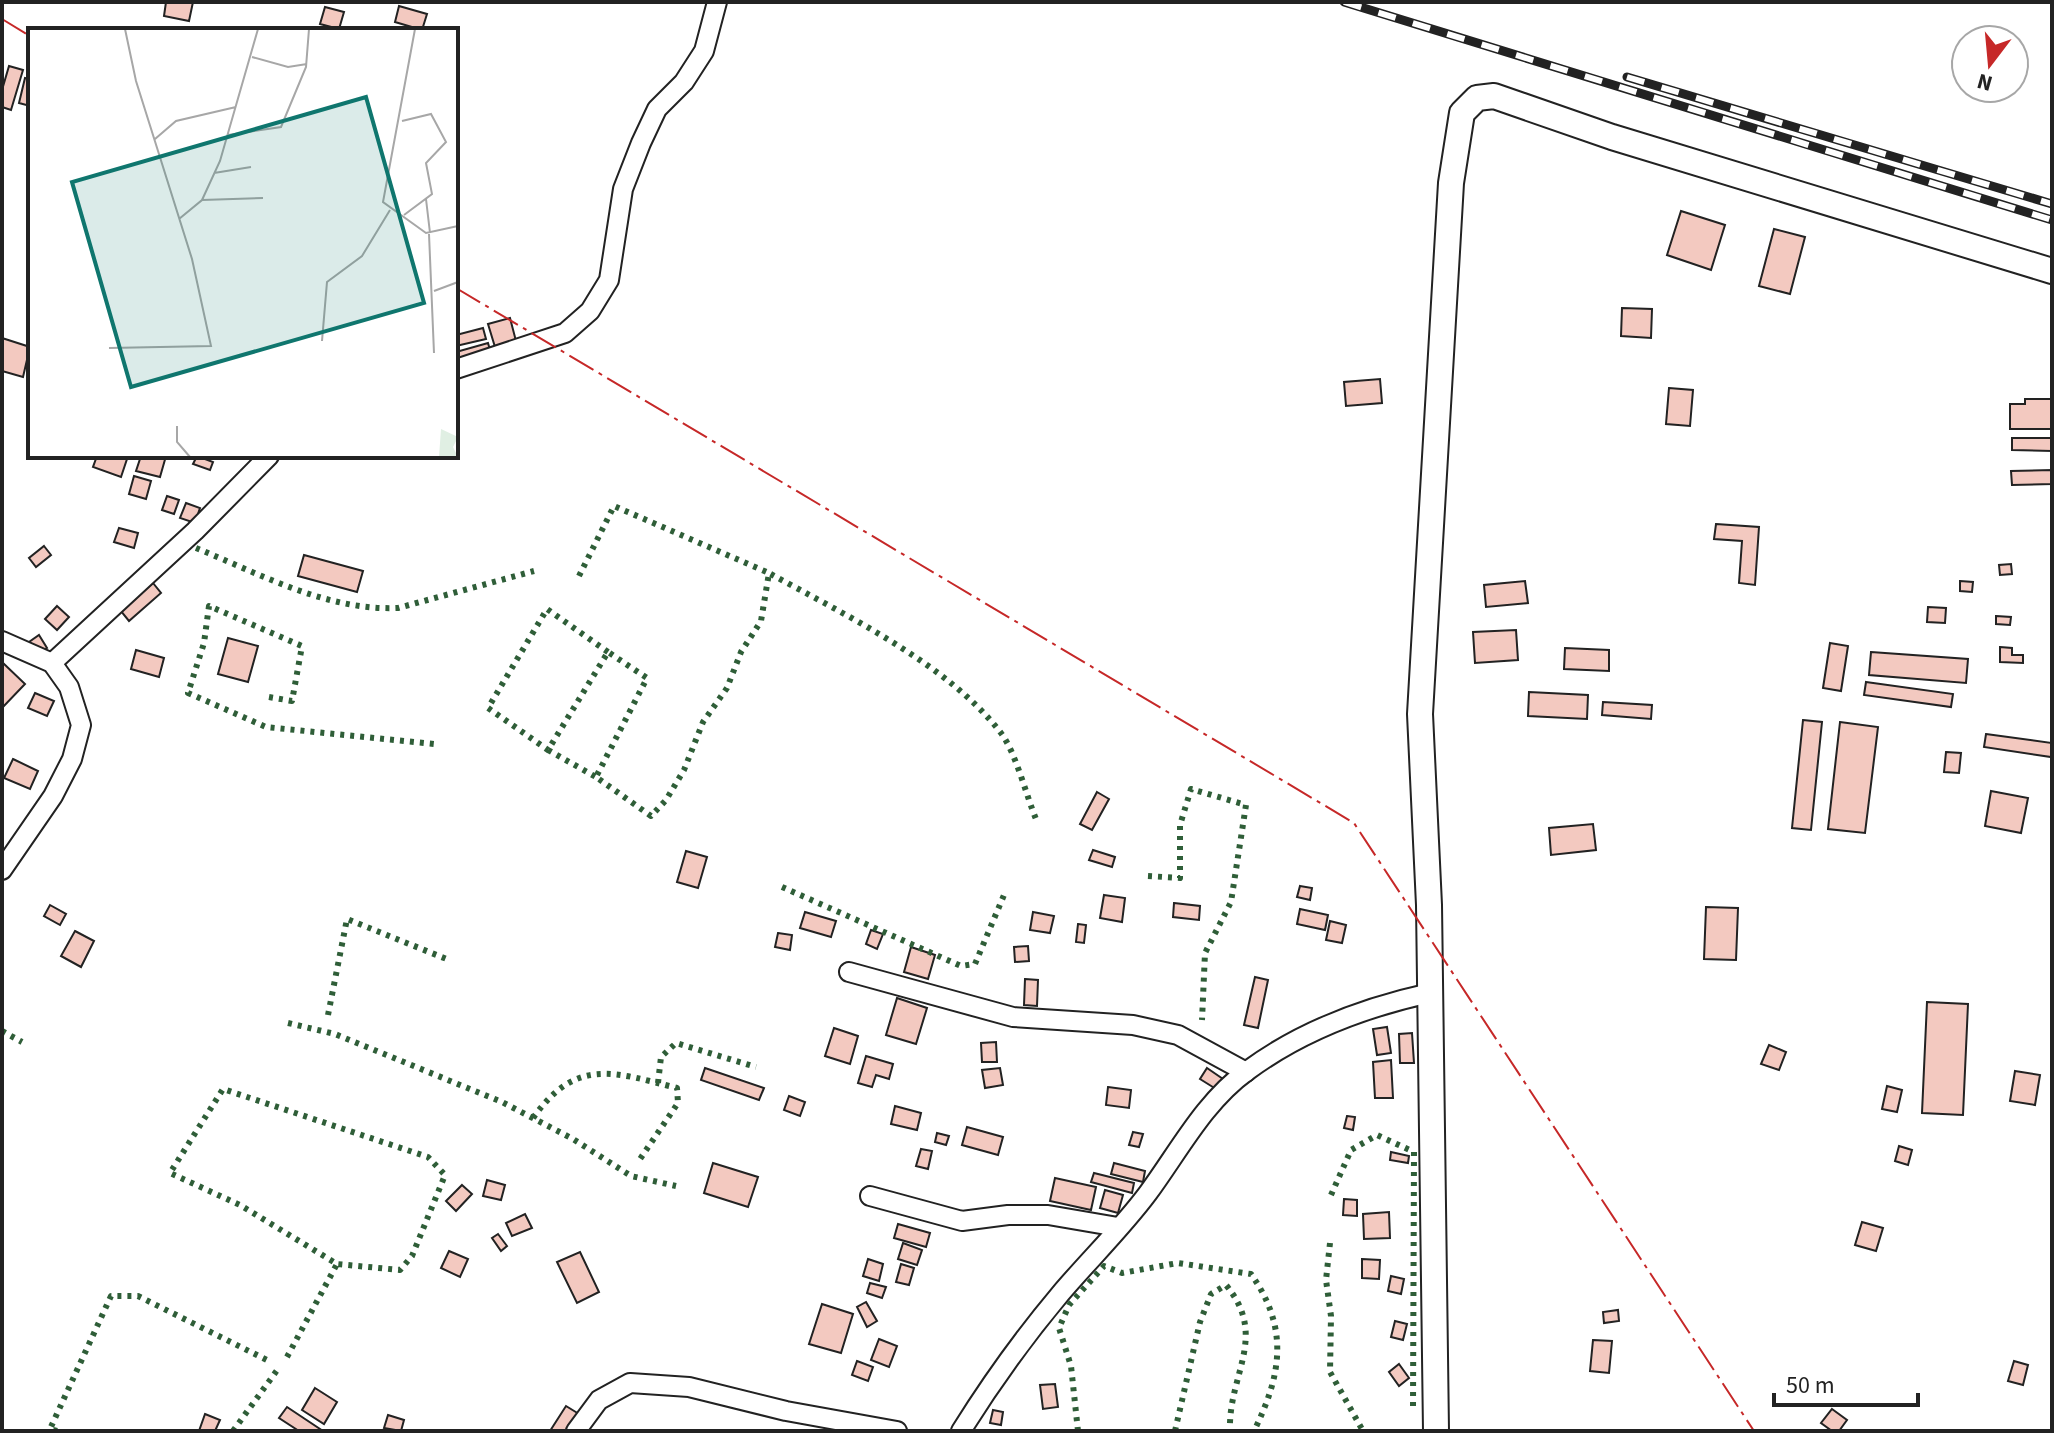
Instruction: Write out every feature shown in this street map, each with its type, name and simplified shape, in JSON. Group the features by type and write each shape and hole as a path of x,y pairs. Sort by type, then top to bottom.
{"street":[{"path":"458,368 565,333 590,311 609,280 623,189 641,143 657,109 684,82 704,51 717,2"},
{"path":"1436,1431 1430,993 1420,714 1451,183 1462,113 1477,98 1494,96 1612,137 2052,271"},
{"path":"52,663 195,531 267,458"},
{"path":"2,641 52,663 69,687 81,725 72,759 53,796 2,870"},
{"path":"849,972 1013,1017 1103,1022 1178,1035 1246,1072"},
{"path":"961,1431 997,1374 1147,1195 1209,1106 1246,1072 1293,1042 1365,1010 1430,993"},
{"path":"870,1196 962,1221 1008,1215 1048,1215 1118,1227"},
{"path":"576,1431 599,1400 630,1383 689,1387 786,1411 897,1431"}],"building":[{"path":"166,2 193,2 189,21 164,16"},
{"path":"399,6 427,14 423,28 395,22"},
{"path":"325,7 344,12 339,28 320,24"},
{"path":"9,66 23,70 11,110 2,107 2,90"},
{"path":"25,78 28,79 28,105 19,103"},
{"path":"1681,211 1725,225 1711,270 1667,255"},
{"path":"1774,229 1805,237 1790,294 1759,286"},
{"path":"1622,308 1652,309 1651,338 1621,336"},
{"path":"510,318 516,341 495,347 488,324"},
{"path":"483,328 486,339 458,346 458,334"},
{"path":"2,338 28,346 23,377 2,371"},
{"path":"488,343 490,350 458,358 458,351"},
{"path":"1380,379 1382,403 1346,406 1344,382"},
{"path":"1669,388 1693,390 1690,426 1666,424"},
{"path":"2025,399 2052,399 2052,429 2010,429 2010,404 2025,404"},
{"path":"2012,438 2052,438 2052,451 2012,450"},
{"path":"96,458 127,458 121,477 93,467"},
{"path":"140,458 165,458 160,477 136,471"},
{"path":"196,458 213,462 210,470 193,464"},
{"path":"2052,470 2052,484 2012,485 2011,471"},
{"path":"134,476 151,481 146,499 129,494"},
{"path":"167,496 179,500 174,514 162,510"},
{"path":"186,503 200,508 195,523 180,518"},
{"path":"1716,524 1759,527 1755,585 1739,583 1742,541 1714,539"},
{"path":"119,528 138,533 134,548 114,542"},
{"path":"44,546 51,555 36,567 29,558"},
{"path":"304,555 363,571 357,592 298,576"},
{"path":"2011,564 2012,574 2000,575 1999,565"},
{"path":"1525,581 1528,603 1486,607 1484,585"},
{"path":"1960,581 1973,582 1972,592 1960,591"},
{"path":"153,583 161,593 129,621 120,610"},
{"path":"57,606 69,617 57,630 45,619"},
{"path":"1928,607 1946,608 1945,623 1927,622"},
{"path":"1996,616 2011,617 2010,625 1996,624"},
{"path":"1516,630 1518,660 1475,663 1473,632"},
{"path":"39,635 47,648 37,654 29,642"},
{"path":"228,638 258,646 248,682 218,674"},
{"path":"1830,643 1848,646 1841,691 1823,688"},
{"path":"2000,647 2012,648 2012,655 2023,655 2023,663 2000,662"},
{"path":"1565,648 1609,650 1609,671 1564,669"},
{"path":"136,650 164,658 159,677 131,669"},
{"path":"1871,652 1968,659 1966,683 1869,675"},
{"path":"2,662 25,684 2,708"},
{"path":"1866,682 1953,694 1951,707 1864,695"},
{"path":"1529,692 1588,695 1587,719 1528,716"},
{"path":"35,693 54,701 47,716 28,708"},
{"path":"1603,702 1652,705 1651,719 1602,715"},
{"path":"1803,720 1822,722 1811,830 1792,828"},
{"path":"1840,722 1878,727 1865,833 1828,829"},
{"path":"1986,734 2052,743 2051,757 1984,747"},
{"path":"1946,752 1961,753 1959,773 1944,772"},
{"path":"13,759 38,771 30,789 4,778"},
{"path":"1991,791 2028,798 2021,833 1985,826"},
{"path":"1097,792 1109,799 1092,830 1080,824"},
{"path":"1593,824 1596,850 1551,855 1549,828"},
{"path":"1093,850 1115,857 1112,867 1089,860"},
{"path":"686,851 707,857 698,888 677,882"},
{"path":"1300,886 1312,888 1310,900 1297,897"},
{"path":"1104,895 1125,898 1122,922 1100,918"},
{"path":"1174,903 1200,906 1199,920 1173,917"},
{"path":"50,905 66,914 60,925 44,916"},
{"path":"1706,907 1738,908 1736,960 1704,959"},
{"path":"1300,909 1328,915 1325,930 1297,924"},
{"path":"805,912 836,921 831,937 800,928"},
{"path":"1033,912 1054,916 1050,933 1030,930"},
{"path":"1330,921 1346,925 1342,943 1326,940"},
{"path":"1078,924 1086,925 1084,943 1076,942"},
{"path":"871,930 883,934 877,949 866,944"},
{"path":"75,931 94,941 81,967 61,956"},
{"path":"778,933 792,935 790,950 775,947"},
{"path":"1028,946 1029,961 1015,962 1014,947"},
{"path":"911,947 935,955 928,979 904,972"},
{"path":"1255,977 1268,980 1258,1028 1244,1025"},
{"path":"1025,979 1038,980 1037,1006 1024,1005"},
{"path":"897,998 927,1008 916,1044 886,1035"},
{"path":"1927,1002 1968,1004 1963,1115 1922,1113"},
{"path":"1387,1027 1391,1053 1377,1055 1373,1029"},
{"path":"834,1028 858,1036 850,1064 825,1056"},
{"path":"1412,1033 1414,1063 1400,1063 1399,1034"},
{"path":"996,1042 997,1062 982,1062 981,1043"},
{"path":"1769,1045 1786,1052 1779,1070 1761,1064"},
{"path":"866,1056 893,1064 889,1079 876,1075 872,1087 858,1083"},
{"path":"1391,1060 1393,1098 1375,1098 1373,1062"},
{"path":"705,1068 764,1088 759,1100 701,1080"},
{"path":"1000,1068 1003,1085 985,1088 982,1070"},
{"path":"1207,1068 1223,1079 1216,1089 1200,1079"},
{"path":"2015,1071 2040,1075 2035,1105 2010,1101"},
{"path":"1887,1086 1902,1090 1897,1112 1882,1109"},
{"path":"1108,1087 1131,1090 1129,1108 1106,1105"},
{"path":"789,1096 805,1102 800,1116 784,1110"},
{"path":"895,1106 921,1113 917,1130 891,1124"},
{"path":"1347,1116 1355,1117 1353,1130 1344,1128"},
{"path":"967,1127 1003,1137 998,1155 962,1145"},
{"path":"1133,1132 1143,1134 1139,1147 1129,1145"},
{"path":"937,1133 949,1136 946,1145 935,1142"},
{"path":"1899,1146 1912,1150 1908,1165 1895,1161"},
{"path":"921,1149 932,1151 928,1169 916,1166"},
{"path":"1391,1152 1409,1156 1408,1163 1390,1160"},
{"path":"713,1163 758,1177 748,1207 704,1193"},
{"path":"1114,1163 1145,1171 1143,1182 1111,1174"},
{"path":"1094,1173 1134,1183 1132,1193 1091,1182"},
{"path":"1055,1178 1096,1187 1091,1210 1050,1201"},
{"path":"487,1180 505,1185 501,1200 483,1196"},
{"path":"462,1185 472,1194 456,1211 446,1201"},
{"path":"1105,1190 1123,1195 1118,1213 1100,1208"},
{"path":"1344,1199 1357,1200 1357,1216 1343,1215"},
{"path":"1389,1212 1390,1238 1364,1239 1363,1214"},
{"path":"525,1214 532,1228 512,1236 506,1223"},
{"path":"1862,1222 1883,1228 1876,1251 1855,1245"},
{"path":"898,1224 930,1233 926,1247 894,1238"},
{"path":"498,1234 507,1246 501,1251 492,1238"},
{"path":"903,1243 922,1250 917,1265 898,1259"},
{"path":"449,1251 468,1259 460,1277 441,1268"},
{"path":"580,1252 599,1292 577,1303 557,1262"},
{"path":"868,1259 883,1264 879,1281 863,1276"},
{"path":"1362,1259 1380,1260 1379,1279 1362,1278"},
{"path":"901,1264 914,1268 909,1285 896,1282"},
{"path":"1391,1276 1404,1279 1401,1294 1388,1291"},
{"path":"870,1283 886,1287 882,1298 867,1293"},
{"path":"866,1302 877,1321 867,1327 857,1307"},
{"path":"822,1304 853,1314 841,1353 809,1344"},
{"path":"1618,1310 1619,1321 1604,1323 1603,1312"},
{"path":"1395,1321 1407,1324 1403,1340 1391,1337"},
{"path":"879,1339 897,1346 889,1367 871,1360"},
{"path":"1593,1340 1612,1341 1609,1373 1590,1371"},
{"path":"857,1361 873,1367 868,1381 852,1375"},
{"path":"2014,1361 2028,1365 2023,1385 2008,1381"},
{"path":"1399,1364 1409,1378 1399,1386 1389,1372"},
{"path":"1055,1384 1058,1407 1043,1409 1040,1385"},
{"path":"315,1388 337,1402 324,1424 302,1410"},
{"path":"566,1406 579,1414 568,1431 550,1431"},
{"path":"287,1407 323,1431 299,1431 279,1418"},
{"path":"1832,1409 1847,1420 1839,1431 1832,1431 1821,1423"},
{"path":"993,1410 1003,1412 1001,1425 990,1423"},
{"path":"205,1414 220,1420 215,1431 199,1431"},
{"path":"388,1415 404,1420 401,1431 384,1428"}],"railway":[{"path":"1344,2 2052,220"},
{"path":"1627,77 2052,204"}],"hedge":[{"path":"579,576 614,506 769,573"},
{"path":"196,548 294,589 345,604 372,607 398,608 534,571"},
{"path":"608,652 547,609 488,708 548,750 608,652 647,678 596,777 651,816 666,800 684,770 703,722 727,688 741,652 761,621 769,573 894,643 953,685 979,708 1006,741 1036,819"},
{"path":"269,697 292,701 302,646 209,606 204,643 188,693 266,727 434,744"},
{"path":"548,750 596,777"},
{"path":"1148,876 1180,878 1180,825 1191,789 1246,805 1231,902 1205,953 1202,1020"},
{"path":"782,887 961,966 975,964 1004,895"},
{"path":"328,1015 347,919 449,960"},
{"path":"288,1023 335,1034 502,1102 573,1139 631,1176 676,1186"},
{"path":"2,1031 22,1042"},
{"path":"658,1083 661,1057 676,1043 756,1067"},
{"path":"533,1118 565,1085 581,1077 615,1074 677,1088 678,1103 638,1162"},
{"path":"287,1357 337,1264 240,1205 170,1173 223,1089 428,1157 445,1175 412,1256 400,1270 337,1264"},
{"path":"1331,1195 1351,1150 1377,1135 1414,1152 1413,1407"},
{"path":"1330,1243 1326,1280 1331,1316 1330,1372 1363,1431"},
{"path":"1078,1431 1071,1366 1059,1328 1069,1305 1104,1266 1122,1273 1178,1263 1251,1274 1263,1294 1276,1332 1277,1351 1271,1390 1254,1431"},
{"path":"1175,1431 1200,1322 1211,1294 1226,1285 1238,1304 1246,1339 1231,1410 1230,1431"},
{"path":"57,1431 50,1429 111,1296 138,1296 269,1361"},
{"path":"233,1431 278,1369"}],"power":[{"path":"2,19 28,35"},
{"path":"458,289 1354,823 1754,1431"}]}
